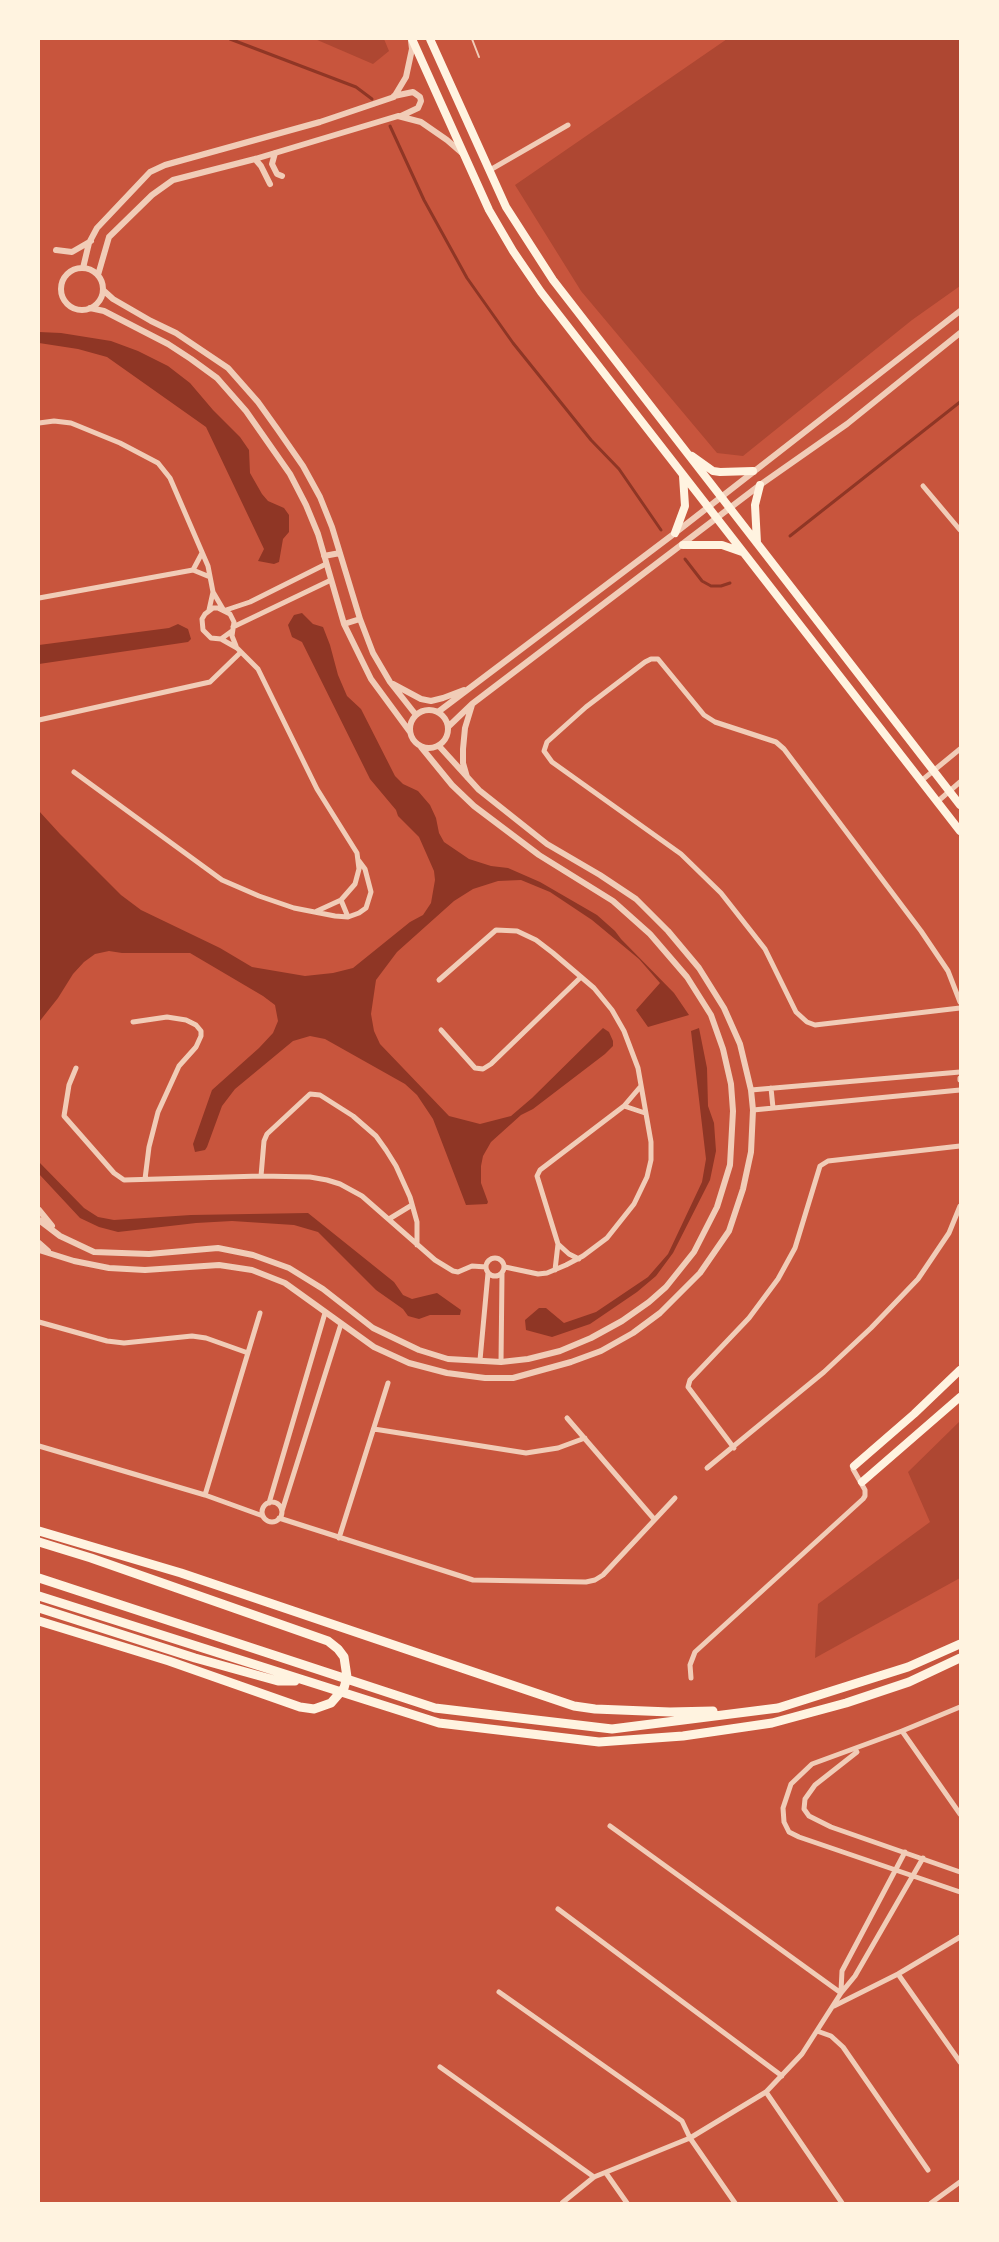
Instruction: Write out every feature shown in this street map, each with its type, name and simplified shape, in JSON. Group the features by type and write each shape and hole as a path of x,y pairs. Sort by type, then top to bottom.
{"highway":[{"path":"39,1531 181,1573 574,1706 670,1712 778,1708"},
{"path":"39,1542 328,1641 344,1657 347,1677 338,1697 324,1706 314,1709 300,1707 39,1621"},
{"path":"39,1578 435,1708 612,1729 778,1708 908,1667 960,1644"},
{"path":"39,1596 438,1723 599,1742 682,1736 772,1723 909,1682 960,1658"},
{"path":"39,1608 157,1646 278,1681 306,1681"}],"main road":[{"path":"412,39 489,210 541,292 960,831"},
{"path":"430,39 506,207 528,244 553,280 720,497 960,805"},
{"path":"686,452 713,471 727,474 753,471"},
{"path":"675,533 685,506 683,476"},
{"path":"758,545 754,523 755,505 760,485"},
{"path":"683,544 722,545 743,553"},
{"path":"854,1466 960,1370"},
{"path":"862,1482 960,1397"}],"street":[{"path":"394,97 406,77 412,39"},
{"path":"83,268 97,228 150,172 165,165 320,122 394,97 413,92 420,97 418,108 401,116 255,159 173,180 161,187 109,237 98,275"},
{"path":"401,116 422,122 462,154"},
{"path":"490,170 568,125"},
{"path":"275,153 272,164 277,174 282,176"},
{"path":"255,159 270,184"},
{"path":"56,250 72,252 91,241"},
{"path":"103,290 99,301 84,310 72,307 64,299 63,280 76,268 94,271 98,275 103,290 113,299 176,333 228,368 258,402 303,466 320,497 332,526 360,619 373,653 390,682 416,715"},
{"path":"39,1220 60,1236 94,1252 149,1254 218,1248 253,1255 289,1268 323,1289 373,1328 418,1350 448,1359 501,1362 528,1359 560,1351 591,1338 622,1321 649,1302 666,1287 694,1252 717,1207 730,1165 733,1111 731,1084 723,1049 711,1015 687,977 650,934 613,901 539,855 474,806 416,743 370,679 344,624 314,524 290,474 246,411 217,378 168,344 104,311 90,308"},
{"path":"438,712 675,533 960,311"},
{"path":"448,727 472,704 760,485 847,424 960,333"},
{"path":"39,423 54,421 72,423 120,443 158,463 170,478 202,554 213,592 232,618 232,629 239,650"},
{"path":"923,486 960,530"},
{"path":"324,556 340,552"},
{"path":"193,570 202,554"},
{"path":"208,610 237,608 326,564"},
{"path":"39,598 193,570 210,577"},
{"path":"221,639 232,629 331,580"},
{"path":"213,592 208,610 202,619 203,630 211,638 221,639 239,650 258,669 317,789 346,832 357,853 359,861 356,882 341,900 316,911"},
{"path":"344,624 360,619"},
{"path":"39,720 210,682 239,650"},
{"path":"960,1002 948,972 921,932 784,749 776,742 715,722 704,716 658,659 645,662 586,707 547,742 544,751 552,762 681,854 721,893 765,949 796,1012 807,1022 815,1025 960,1008"},
{"path":"390,682 421,699 431,700 444,698 474,686"},
{"path":"468,779 463,764 463,749 465,728 472,704"},
{"path":"410,732 410,726 416,715 426,710 438,712 446,721 448,727 446,738 439,746 421,747"},
{"path":"39,1250 74,1261 109,1268 145,1270 219,1265 252,1270 285,1283 374,1347 409,1363 447,1373 485,1378 513,1378 601,1351 633,1333 660,1313 700,1273 729,1231 743,1189 751,1152 753,1110 751,1090 740,1044 724,1008 699,968 668,931 636,899 547,844 478,790 439,746"},
{"path":"921,782 960,748"},
{"path":"74,772 222,880 294,908 348,917 366,908 371,892 365,869 359,861"},
{"path":"937,802 960,782"},
{"path":"341,900 348,917"},
{"path":"439,980 496,930 517,931 554,952 600,996 624,1031 635,1058 651,1142 651,1160 642,1192 627,1215 607,1238 579,1259 547,1273 538,1274 505,1267"},
{"path":"441,1030 475,1068 483,1069 581,977"},
{"path":"133,1022 167,1017 186,1020 196,1025 201,1031 196,1047 179,1066 158,1112 149,1147 145,1179"},
{"path":"76,1068 69,1085 64,1116 114,1173 124,1180 261,1176 310,1177 340,1184 362,1197 417,1245 453,1271 458,1272 472,1266 487,1270 493,1276 502,1274"},
{"path":"751,1090 960,1072"},
{"path":"555,1270 558,1244 537,1176 540,1170 624,1106 640,1086"},
{"path":"771,1088 773,1108"},
{"path":"753,1110 960,1090"},
{"path":"261,1176 264,1141 267,1134 310,1094 315,1094 353,1116 376,1136 396,1166 412,1205 418,1233 417,1245"},
{"path":"624,1106 645,1113"},
{"path":"734,1448 688,1387 690,1380 749,1318 778,1279 795,1248 820,1166 828,1161 960,1146"},
{"path":"389,1219 412,1205"},
{"path":"707,1468 824,1372 871,1328 918,1279 950,1233 960,1206"},
{"path":"39,1210 60,1236"},
{"path":"39,1243 49,1252"},
{"path":"558,1244 579,1259"},
{"path":"480,1360 487,1270 489,1259 497,1258 501,1259 505,1267 502,1274 501,1362"},
{"path":"205,1495 260,1313"},
{"path":"263,1516 263,1509 268,1503 325,1313"},
{"path":"39,1322 107,1341 124,1343 192,1336 206,1338 248,1353"},
{"path":"279,1518 341,1324"},
{"path":"339,1539 388,1383"},
{"path":"567,1418 654,1519"},
{"path":"374,1429 526,1453 558,1448 585,1438"},
{"path":"39,1446 205,1495 263,1516 269,1521 279,1518 339,1539 480,1581 586,1582 595,1580 603,1575 675,1498"},
{"path":"691,1678 690,1665 695,1652 866,1496 862,1482 853,1469 854,1466"},
{"path":"268,1503 278,1504 282,1511"},
{"path":"960,1707 862,1748 812,1764 791,1785 783,1808 784,1822 789,1832 799,1837 960,1892"},
{"path":"902,1731 960,1814"},
{"path":"862,1748 815,1785 805,1799 804,1809 809,1816 831,1827 960,1872"},
{"path":"610,1826 841,1993"},
{"path":"841,1993 842,1971 905,1852"},
{"path":"562,2203 594,2177 690,2138 766,2092 802,2054 832,2006 855,1976 923,1858"},
{"path":"558,1909 782,2076"},
{"path":"832,2006 898,1974 960,1937"},
{"path":"898,1974 960,2062"},
{"path":"499,1992 682,2121 690,2138 735,2203"},
{"path":"817,2031 831,2036 843,2048 928,2170"},
{"path":"440,2067 594,2177"},
{"path":"766,2092 842,2203"},
{"path":"606,2173 627,2203"},
{"path":"931,2203 960,2182"}],"lane":[{"path":"472,39 479,57"}],"shaded area":[{"path":"315,39 384,39 389,51 373,64"},
{"path":"727,39 960,39 960,286 912,320 743,456 717,453 581,291 515,185"},
{"path":"39,332 111,341 168,366 190,383 240,437 249,450 250,473 262,494 268,501 284,508 289,515 289,532 283,539 279,562 274,564 258,561 264,549 206,427 107,357 78,349 39,343"},
{"path":"302,613 313,624 323,627 347,696 361,709 395,776 403,784 418,791 430,805 444,842 469,859 491,866 508,868 540,882 597,915 674,993 689,1015 648,1027 636,1010 660,983 639,959 592,920 550,892 521,880 498,881 473,889 454,901 397,952 376,980 371,1014 374,1031 380,1044 449,1116 480,1124 511,1116 603,1028 609,1032 613,1041 613,1046 605,1054 533,1109 521,1115 491,1142 483,1156 481,1166 481,1183 487,1204 466,1205 433,1119 417,1095 405,1084 325,1039 310,1036 293,1041 235,1089 222,1106 207,1147 205,1150 195,1152 193,1144 212,1090 259,1048 273,1033 278,1021 275,1005 190,953 109,951 95,954 73,974 39,1022 39,811 121,895 141,910 220,948 252,967 305,976 353,968 410,922 423,915 431,903 435,880 434,871 419,837 398,816 396,810 370,779 302,642 292,637 288,625 294,615"},
{"path":"178,624 188,629 191,639 188,642 39,664 39,645 169,628"},
{"path":"699,1028 707,1068 708,1106 714,1123 716,1151 710,1180 673,1253 656,1276 590,1324 552,1337 526,1330 525,1320 539,1308 546,1308 564,1323 596,1312 648,1277 668,1254 702,1182 706,1159 691,1031"},
{"path":"39,1162 84,1208 98,1217 114,1220 191,1215 308,1213 394,1282 403,1295 412,1299 437,1293 461,1310 460,1315 430,1315 419,1319 408,1316 403,1309 376,1290 318,1232 294,1225 232,1221 118,1232 99,1227 80,1218 39,1174"},
{"path":"960,1421 960,1578 815,1658 818,1604 930,1522 908,1472"}],"waterway":[{"path":"230,39 356,87 372,99"},
{"path":"390,126 424,200 467,278 513,343 591,440 619,469 661,530"},
{"path":"790,536 960,402"},
{"path":"685,559 702,581 711,586 730,583"}]}
